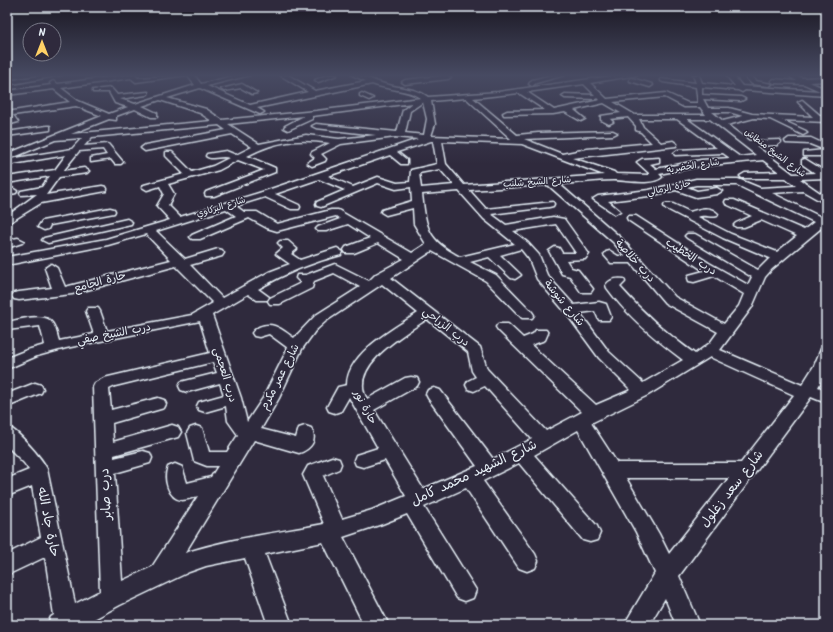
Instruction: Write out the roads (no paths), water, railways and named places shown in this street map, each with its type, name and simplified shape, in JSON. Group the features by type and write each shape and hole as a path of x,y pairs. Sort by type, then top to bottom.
{"street":[{"path":"10,106 33,104"},
{"path":"10,128 8,114 39,104"},
{"path":"41,104 47,121 49,140"},
{"path":"88,104 136,131"},
{"path":"129,104 154,115"},
{"path":"7,157 144,104"},
{"path":"184,104 197,108 233,131 284,148"},
{"path":"244,104 288,128 309,134 306,137"},
{"path":"231,108 256,104"},
{"path":"265,116 288,107 282,104"},
{"path":"288,128 332,104"},
{"path":"346,104 357,108 362,112 348,118"},
{"path":"381,107 395,104"},
{"path":"312,163 322,159 315,154 339,142 392,132 407,110 416,104"},
{"path":"427,104 431,120 431,137 442,166 415,171 420,224 433,245 442,252 491,278 528,315"},
{"path":"476,104 513,138 561,157 621,177"},
{"path":"616,104 631,116 640,126 639,128 644,130 659,146"},
{"path":"688,104 729,110 749,115 824,120"},
{"path":"699,104 704,107"},
{"path":"670,110 718,104"},
{"path":"803,104 824,120"},
{"path":"544,106 579,106 587,109"},
{"path":"544,106 553,112"},
{"path":"513,138 536,128 553,112 563,106"},
{"path":"563,106 575,113 581,119"},
{"path":"70,114 69,111 92,107 113,107"},
{"path":"7,147 89,135 265,116 316,113 368,107 407,110"},
{"path":"609,122 605,117 679,117 704,107"},
{"name":"شارع الشيخ منطاش","path":"704,107 721,124 746,144 804,188 826,201"},
{"path":"738,107 749,115"},
{"path":"182,112 197,108"},
{"path":"811,110 826,111"},
{"path":"507,113 536,128 562,134 579,142"},
{"path":"721,124 749,115"},
{"path":"768,116 826,148"},
{"path":"679,117 738,159"},
{"path":"10,128 47,121"},
{"path":"10,128 47,121"},
{"path":"640,126 689,124"},
{"path":"316,126 392,132 431,137 523,142"},
{"path":"557,126 562,134"},
{"path":"588,128 595,134"},
{"path":"145,148 159,142 196,138 233,131"},
{"path":"562,134 613,133"},
{"path":"7,221 35,203 89,135"},
{"path":"147,187 194,177 239,158 265,142 306,137 339,142"},
{"name":"شارع البركاوي","path":"7,260 88,247 178,221 266,194 392,152 431,137"},
{"path":"178,149 198,143 196,138"},
{"path":"789,141 811,141"},
{"path":"746,144 777,142"},
{"path":"561,157 587,152 673,144"},
{"path":"7,162 105,146 116,159 94,160"},
{"path":"329,147 339,150 350,146"},
{"path":"612,150 621,157"},
{"path":"678,153 724,150"},
{"path":"392,152 404,162"},
{"path":"825,175 806,158 826,153"},
{"path":"169,154 194,177"},
{"path":"210,156 226,154 272,170 210,194"},
{"name":"شارع الخضريه","path":"655,175 701,163 764,157"},
{"path":"655,175 642,162 656,160"},
{"name":"شارع شوشة","path":"442,166 484,212 524,245 535,258 541,276 571,310 604,355 642,391"},
{"path":"7,180 57,174 73,174 84,171"},
{"name":"شارع الخضريه","path":"655,175 696,194 717,191"},
{"name":"شارع الشيخ شلنب","path":"417,193 550,181 621,177 639,179 655,175"},
{"path":"745,176 825,175"},
{"path":"318,176 352,190"},
{"path":"321,204 352,190 380,180 417,193"},
{"name":"درب خلاصة","path":"550,181 603,227 634,259 670,300 727,331"},
{"name":"حارة الرمالي","path":"615,211 598,199 649,193 689,182 730,181 745,184 761,192"},
{"path":"163,183 170,192 162,206 178,221"},
{"path":"761,192 762,190 804,188"},
{"path":"13,207 102,189"},
{"path":"25,193 45,190"},
{"path":"761,192 823,219"},
{"path":"386,212 401,208 417,193"},
{"path":"266,194 296,209 309,218"},
{"path":"388,201 401,208"},
{"path":"730,202 805,235"},
{"path":"484,212 549,204"},
{"path":"227,206 242,215 246,215"},
{"path":"669,206 727,236 778,258"},
{"path":"44,227 46,223 108,207 127,222 146,230 181,262 221,304"},
{"path":"689,216 705,211 714,214"},
{"path":"196,237 223,222 246,215 253,214 269,225 277,228 309,218 338,213 411,258"},
{"path":"269,225 286,216"},
{"path":"740,225 761,216"},
{"name":"درب الخطيب","path":"632,218 714,272 752,293"},
{"name":"شارع الشهيد محمد كامل","path":"64,624 112,597 160,574 206,556 333,531 376,518 470,478 642,391 709,351 727,331 745,307 759,276 823,219"},
{"path":"322,229 348,220"},
{"path":"504,229 555,220 560,221 583,254 581,256 556,253 566,271 574,273 586,289"},
{"path":"48,240 127,222"},
{"path":"691,236 759,276"},
{"name":"درب الشيخ صفي","path":"7,364 32,353 53,347 186,320 205,314 248,289 292,267 379,238"},
{"path":"275,301 307,285 308,282 292,267 282,254 291,248 284,243"},
{"name":"شارع عمر مكرم","path":"160,574 271,397 295,346 309,327 411,258 433,245"},
{"path":"459,261 524,245"},
{"path":"315,246 338,252"},
{"name":"حارة الجامع","path":"13,296 60,292 218,253"},
{"path":"491,253 515,275"},
{"path":"610,255 615,260 634,259"},
{"path":"51,268 60,292"},
{"name":"درب الزراحي","path":"305,280 335,268 375,282 427,313 475,350 480,382 544,440"},
{"path":"694,278 714,272"},
{"path":"619,282 613,285 614,288 636,313 671,345 693,360"},
{"path":"248,289 262,297"},
{"path":"627,301 662,335 693,360"},
{"path":"571,310 599,306 601,307 604,317"},
{"path":"93,311 102,336"},
{"name":"حارة نور","path":"427,313 368,356 355,375 354,389 390,451 415,502 465,590"},
{"name":"درب العجمى","path":"205,314 233,398 237,422 243,430 249,432"},
{"path":"7,326 44,322 46,324 53,347"},
{"path":"503,327 520,344 553,366 588,417 611,471 636,512 667,574 688,625"},
{"path":"259,333 270,328 295,346"},
{"path":"520,344 540,337 541,333"},
{"path":"709,351 807,391 826,397"},
{"name":"شارع سعد زغلول","path":"636,625 667,574 807,391 822,366 826,352"},
{"name":"درب صابر","path":"112,597 101,387 105,384 163,374 219,356"},
{"path":"187,386 225,376"},
{"path":"364,408 411,382"},
{"path":"7,400 35,389"},
{"path":"335,407 343,392 354,389"},
{"path":"434,394 489,468"},
{"path":"205,406 233,398"},
{"path":"102,419 158,404"},
{"path":"104,459 172,432"},
{"path":"249,432 299,446 304,443 305,433"},
{"name":"حارة جاد الله","path":"7,433 35,463 39,474 53,542 64,624"},
{"path":"196,433 202,456 207,459 232,459"},
{"path":"363,460 390,451"},
{"path":"522,453 590,533"},
{"path":"104,459 143,458"},
{"path":"332,464 315,471 313,475 333,531 377,625"},
{"path":"611,471 747,470"},
{"path":"175,472 178,488 183,492 217,483"},
{"path":"7,488 39,474"},
{"path":"470,478 526,561"},
{"path":"7,565 53,542"},
{"path":"251,546 280,625"}]}
